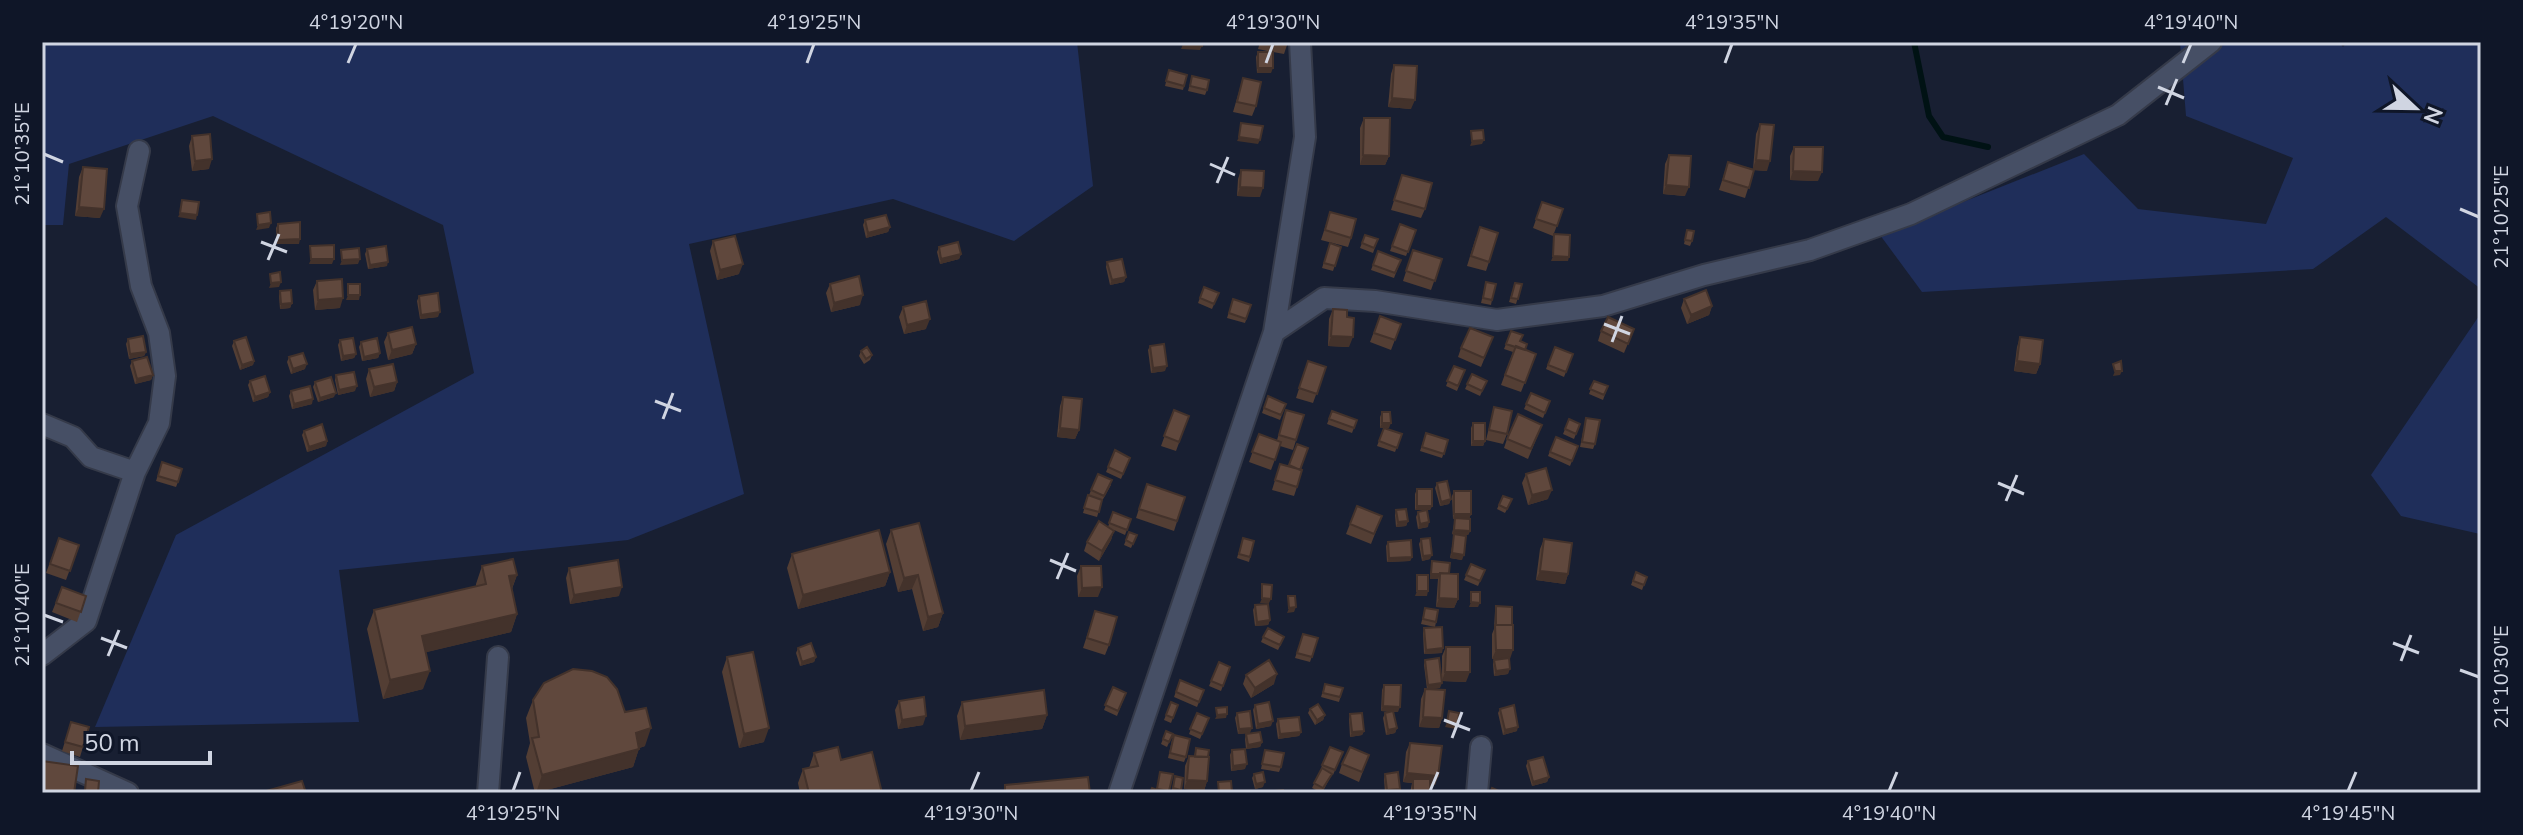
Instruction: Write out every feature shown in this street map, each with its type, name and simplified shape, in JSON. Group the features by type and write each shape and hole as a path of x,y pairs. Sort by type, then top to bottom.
{"street":[{"path":"1119,793 1274,332 1305,137 1300,42"},
{"path":"1274,332 1324,298 1375,301 1497,320 1603,306 1704,275 1810,250 1911,214 2118,115 2211,42"},
{"path":"42,655 86,621 135,472 159,423 165,376 159,333 141,286 127,206 139,151"},
{"path":"42,424 73,437 91,457 135,472"},
{"path":"488,793 498,657"},
{"path":"1477,793 1481,747"},
{"path":"42,754 128,793"}],"shaded area":[{"path":"42,42 1077,42 1093,186 1014,241 893,199 689,244 744,494 628,540 339,570 359,722 95,727 176,535 474,373 443,225 213,116 69,164 63,225 42,225"},
{"path":"2180,42 2339,42 2343,47 2347,42 2481,42 2481,289 2386,217 2313,269 1922,292 1880,235 2084,154 2138,209 2266,224 2293,158 2186,116"},
{"path":"2481,313 2480,534 2401,516 2371,475"}],"building":[{"path":"1202,42 1202,46 1183,44"},
{"path":"1258,52 1273,52 1273,68 1258,68"},
{"path":"1394,65 1417,66 1415,100 1392,98"},
{"path":"1169,70 1187,75 1184,86 1166,81"},
{"path":"1192,76 1209,80 1207,90 1190,86"},
{"path":"1243,78 1261,82 1256,106 1237,102"},
{"path":"1364,118 1390,118 1389,156 1363,155"},
{"path":"1241,123 1263,126 1260,140 1239,137"},
{"path":"1760,124 1774,125 1770,161 1756,160"},
{"path":"1483,130 1484,140 1472,141 1471,131"},
{"path":"210,134 212,159 195,161 192,136"},
{"path":"1794,147 1823,147 1822,172 1793,171"},
{"path":"1669,155 1691,156 1689,187 1666,185"},
{"path":"1728,162 1754,170 1749,188 1723,180"},
{"path":"83,167 107,169 104,209 79,207"},
{"path":"1241,170 1264,171 1263,188 1240,187"},
{"path":"1402,175 1432,183 1425,209 1394,200"},
{"path":"182,200 199,202 197,215 180,213"},
{"path":"1542,202 1563,209 1557,226 1536,219"},
{"path":"270,212 271,223 258,225 257,214"},
{"path":"1330,212 1356,219 1351,238 1325,230"},
{"path":"886,215 890,227 868,233 865,220"},
{"path":"300,222 300,239 278,240 278,224"},
{"path":"1400,224 1416,230 1408,252 1392,246"},
{"path":"1480,227 1498,233 1489,262 1471,256"},
{"path":"1687,230 1694,231 1692,241 1685,240"},
{"path":"1554,234 1570,235 1569,257 1553,256"},
{"path":"1365,235 1378,239 1374,248 1362,243"},
{"path":"735,236 743,264 720,270 713,241"},
{"path":"958,242 961,254 941,259 939,247"},
{"path":"1330,243 1341,247 1335,266 1324,263"},
{"path":"334,245 334,259 311,259 310,246"},
{"path":"386,246 388,262 370,265 367,249"},
{"path":"359,248 360,259 342,260 341,250"},
{"path":"1413,250 1442,259 1435,281 1406,271"},
{"path":"1378,251 1401,260 1395,273 1373,265"},
{"path":"1122,259 1126,277 1112,280 1107,262"},
{"path":"280,272 281,282 271,283 270,274"},
{"path":"859,276 863,295 834,303 830,284"},
{"path":"342,279 343,298 318,300 317,281"},
{"path":"1486,282 1496,284 1492,300 1483,298"},
{"path":"1515,283 1522,284 1518,299 1511,298"},
{"path":"348,284 360,284 360,295 348,295"},
{"path":"1204,287 1219,293 1214,304 1200,298"},
{"path":"291,290 292,303 281,304 280,291"},
{"path":"1706,290 1712,306 1691,315 1684,299"},
{"path":"438,293 440,312 421,315 419,296"},
{"path":"1233,299 1251,305 1246,319 1229,313"},
{"path":"926,301 930,319 907,325 903,307"},
{"path":"1333,309 1347,310 1347,317 1354,318 1353,337 1331,336"},
{"path":"1380,316 1401,324 1395,340 1374,333"},
{"path":"1608,317 1634,329 1628,344 1601,331"},
{"path":"412,327 416,344 392,350 388,333"},
{"path":"1470,328 1493,337 1484,358 1461,348"},
{"path":"1511,331 1523,335 1520,341 1527,344 1525,350 1506,344"},
{"path":"143,336 146,352 130,354 128,339"},
{"path":"246,337 254,361 242,365 234,341"},
{"path":"2020,337 2043,340 2040,364 2017,361"},
{"path":"353,338 356,354 343,356 340,340"},
{"path":"377,338 380,353 364,357 361,342"},
{"path":"1164,344 1167,366 1153,368 1150,346"},
{"path":"1516,346 1536,354 1525,383 1505,375"},
{"path":"867,347 872,355 866,359 861,351"},
{"path":"1555,347 1573,354 1566,372 1548,365"},
{"path":"303,353 307,364 293,369 289,357"},
{"path":"147,357 153,375 137,379 132,361"},
{"path":"1308,361 1326,367 1317,394 1299,388"},
{"path":"2121,361 2122,371 2115,371 2113,364"},
{"path":"393,364 397,382 374,387 369,369"},
{"path":"1454,366 1465,370 1458,386 1447,381"},
{"path":"354,372 357,386 339,390 336,375"},
{"path":"1472,374 1487,381 1482,391 1467,384"},
{"path":"265,376 270,392 255,397 250,381"},
{"path":"331,377 336,393 320,398 315,382"},
{"path":"1594,381 1608,386 1604,395 1590,389"},
{"path":"310,386 313,399 294,404 291,391"},
{"path":"1531,393 1550,401 1545,413 1526,404"},
{"path":"1268,396 1286,404 1281,415 1264,408"},
{"path":"1063,397 1082,399 1079,430 1060,428"},
{"path":"1494,407 1512,411 1507,434 1489,430"},
{"path":"1174,410 1189,416 1179,442 1164,436"},
{"path":"1286,410 1304,415 1296,440 1279,435"},
{"path":"1332,411 1357,420 1354,428 1329,419"},
{"path":"1382,412 1390,412 1391,423 1382,423"},
{"path":"1518,414 1542,425 1531,449 1507,439"},
{"path":"1586,418 1600,420 1595,444 1582,442"},
{"path":"1569,419 1580,424 1576,434 1565,429"},
{"path":"1473,423 1485,423 1485,441 1473,441"},
{"path":"322,424 327,441 309,447 304,431"},
{"path":"1384,428 1402,434 1397,448 1379,441"},
{"path":"1426,433 1448,440 1444,454 1422,447"},
{"path":"1259,434 1281,442 1275,460 1252,452"},
{"path":"1556,437 1578,446 1572,461 1550,452"},
{"path":"1297,444 1308,448 1300,470 1289,465"},
{"path":"1115,450 1130,458 1123,474 1108,467"},
{"path":"162,462 182,469 178,482 158,476"},
{"path":"1280,464 1302,470 1297,487 1275,480"},
{"path":"1546,468 1552,490 1532,495 1526,474"},
{"path":"1098,474 1112,480 1104,496 1091,490"},
{"path":"1447,481 1451,499 1441,502 1437,483"},
{"path":"1147,484 1185,497 1177,521 1139,509"},
{"path":"1417,489 1432,489 1432,506 1417,506"},
{"path":"1454,491 1471,491 1471,514 1454,514"},
{"path":"1088,495 1102,500 1099,512 1084,508"},
{"path":"1503,496 1512,499 1507,509 1499,505"},
{"path":"1357,506 1382,516 1374,534 1350,524"},
{"path":"1406,509 1408,521 1398,522 1396,510"},
{"path":"1427,510 1429,522 1420,524 1418,512"},
{"path":"1113,512 1131,519 1127,530 1109,523"},
{"path":"1455,518 1470,519 1470,531 1454,530"},
{"path":"1099,521 1114,531 1102,551 1087,542"},
{"path":"919,523 943,613 928,617 918,575 904,578 891,530"},
{"path":"879,530 890,572 803,595 792,554"},
{"path":"1129,532 1137,535 1133,544 1126,540"},
{"path":"1454,534 1466,536 1464,555 1452,553"},
{"path":"59,538 79,545 70,571 50,564"},
{"path":"1243,538 1254,541 1250,557 1239,554"},
{"path":"1430,538 1432,555 1423,556 1421,539"},
{"path":"1544,539 1572,543 1568,574 1540,571"},
{"path":"1411,540 1412,557 1389,558 1388,542"},
{"path":"513,559 517,575 509,576 517,614 422,636 430,671 390,680 374,610 486,584 482,566"},
{"path":"618,560 622,587 574,595 569,568"},
{"path":"1432,561 1450,563 1449,573 1431,574"},
{"path":"1471,564 1485,570 1480,581 1466,575"},
{"path":"1081,566 1101,566 1102,587 1082,588"},
{"path":"1636,572 1647,577 1644,585 1633,581"},
{"path":"1440,573 1458,574 1458,599 1439,598"},
{"path":"1417,575 1428,575 1428,591 1417,591"},
{"path":"1262,584 1272,585 1271,599 1262,598"},
{"path":"62,587 86,596 81,612 56,603"},
{"path":"1471,592 1480,592 1480,603 1471,602"},
{"path":"1288,596 1295,596 1296,607 1289,608"},
{"path":"1268,604 1270,620 1257,622 1255,605"},
{"path":"1496,606 1512,607 1512,625 1496,625"},
{"path":"1425,608 1438,610 1436,622 1423,619"},
{"path":"1095,611 1117,617 1109,645 1087,638"},
{"path":"1495,625 1513,625 1513,650 1496,650"},
{"path":"1442,627 1443,648 1426,650 1424,628"},
{"path":"1268,628 1284,637 1280,645 1263,637"},
{"path":"1303,634 1318,638 1312,657 1297,653"},
{"path":"811,643 816,657 802,662 798,648"},
{"path":"1446,647 1470,647 1470,672 1445,672"},
{"path":"753,652 769,728 744,734 727,657"},
{"path":"1439,658 1442,683 1428,685 1425,660"},
{"path":"1509,658 1510,669 1496,671 1494,660"},
{"path":"1269,660 1277,674 1255,688 1246,675"},
{"path":"1219,662 1230,667 1223,686 1211,681"},
{"path":"573,669 592,671 607,677 617,689 625,712 646,708 651,728 636,733 639,749 542,775 532,738 539,737 533,700 544,683"},
{"path":"1180,680 1204,690 1199,702 1176,692"},
{"path":"1325,684 1343,688 1340,697 1323,693"},
{"path":"1384,685 1401,685 1400,707 1383,706"},
{"path":"1113,687 1126,693 1118,711 1105,705"},
{"path":"1425,689 1445,690 1442,718 1423,717"},
{"path":"1044,690 1047,715 965,726 962,702"},
{"path":"924,697 926,716 902,720 899,701"},
{"path":"1171,702 1178,705 1173,718 1166,715"},
{"path":"1269,702 1273,721 1258,724 1255,705"},
{"path":"1318,704 1325,715 1317,720 1310,709"},
{"path":"1514,705 1518,727 1505,730 1500,709"},
{"path":"1227,707 1227,714 1217,715 1216,708"},
{"path":"1250,711 1252,728 1239,729 1237,713"},
{"path":"1393,711 1397,728 1388,730 1385,713"},
{"path":"1449,711 1459,713 1458,724 1447,722"},
{"path":"1197,713 1209,718 1202,734 1190,729"},
{"path":"1362,713 1364,731 1352,732 1350,714"},
{"path":"1299,717 1301,732 1280,734 1278,719"},
{"path":"71,722 89,727 83,747 65,742"},
{"path":"1166,731 1173,734 1169,742 1163,739"},
{"path":"1260,732 1262,742 1248,745 1246,734"},
{"path":"1174,735 1190,739 1186,757 1170,753"},
{"path":"1410,743 1442,746 1438,776 1407,773"},
{"path":"838,747 841,760 872,752 882,793 809,793 803,769 818,766 814,753"},
{"path":"1330,747 1343,752 1335,770 1322,765"},
{"path":"1350,747 1369,755 1362,772 1342,764"},
{"path":"1196,748 1209,750 1208,757 1195,757"},
{"path":"1245,749 1247,764 1233,766 1232,750"},
{"path":"1265,750 1284,753 1281,767 1262,764"},
{"path":"1189,756 1209,757 1207,781 1187,780"},
{"path":"1543,757 1549,777 1533,782 1528,761"},
{"path":"42,761 78,766 74,793 42,793"},
{"path":"1322,768 1332,774 1323,788 1314,783"},
{"path":"1160,772 1173,774 1169,791 1157,789"},
{"path":"1263,772 1265,782 1256,784 1254,774"},
{"path":"1398,772 1400,789 1387,790 1385,774"},
{"path":"1175,776 1183,778 1181,790 1173,788"},
{"path":"1088,777 1090,793 1005,793 1005,785"},
{"path":"86,779 99,781 98,793 85,791"},
{"path":"1413,779 1430,779 1430,793 1413,793"},
{"path":"302,781 306,793 259,793"},
{"path":"1231,781 1232,792 1219,793 1218,782"}],"waterway":[{"path":"1914,42 1929,116 1943,137 1988,147"}]}
